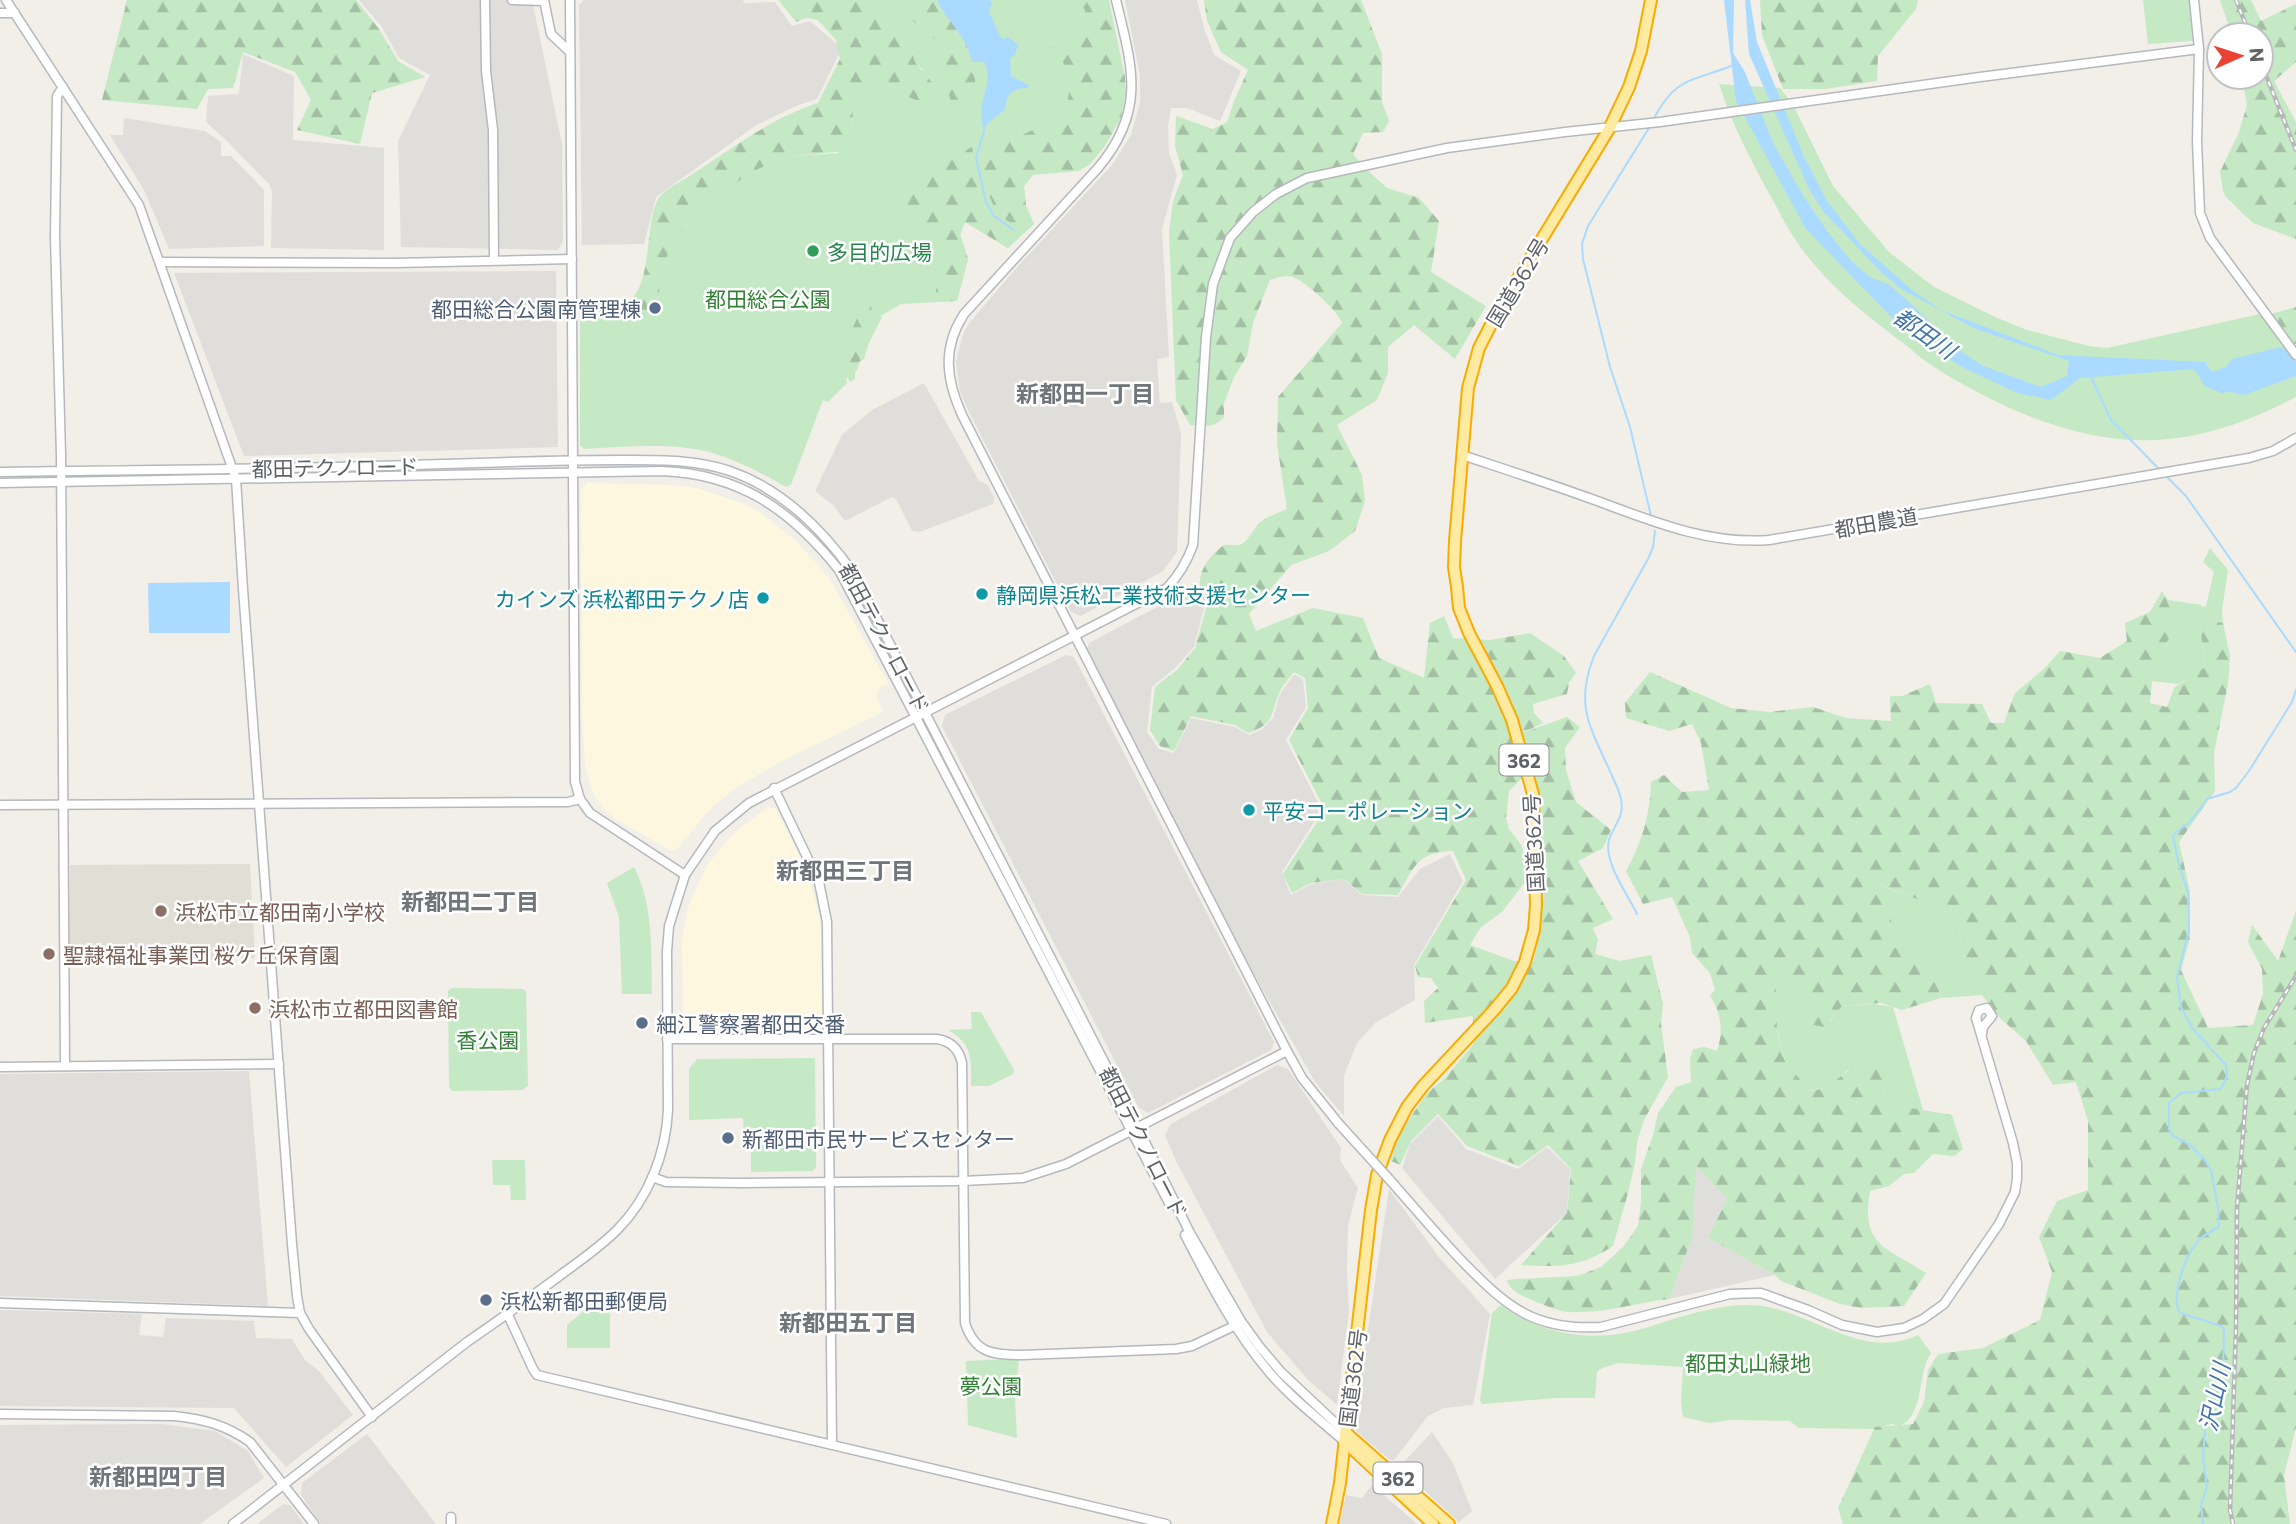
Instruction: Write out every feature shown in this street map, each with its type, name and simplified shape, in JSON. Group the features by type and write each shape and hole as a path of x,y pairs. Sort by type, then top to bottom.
{"highway":[{"name":"国道362号","path":"1332,1524 1340,1483 1377,1175 1390,1140 1407,1107 1512,988 1525,962 1534,930 1536,905 1533,794 1512,720 1469,634 1459,607 1454,567 1468,387 1479,348 1498,311 1609,129 1629,87 1641,51 1651,0"},
{"name":"362","path":"1345,1436 1433,1524"},
{"name":"362","path":"1345,1436 1450,1524"}],"street":[{"path":"6,0 139,205 236,479 296,1297 309,1329 372,1417"},
{"path":"485,0 486,71 493,130 494,259"},
{"path":"512,0 544,0 551,34 570,52"},
{"path":"570,0 575,782 580,799 590,813 685,875"},
{"path":"1116,0 1132,69 1131,98 1122,132 1098,167 964,314 953,337 948,358 949,383 954,398 1287,1051 1302,1078 1339,1124 1492,1292 1520,1312 1552,1324 1601,1327 1730,1294 1761,1293 1858,1330 1877,1332 1905,1328 1944,1304 1999,1224 2015,1192 2017,1163 1982,1034"},
{"path":"2194,0 2199,49 2197,142 2200,213 2210,239 2296,355"},
{"path":"0,13 15,13"},
{"path":"233,1524 467,1342 508,1315 616,1231 634,1209 652,1177 667,1123 669,926 685,875 715,831 749,803 774,788 1075,636 1167,587 1181,572 1189,558 1192,544 1206,337 1213,284 1230,238 1253,212 1276,194 1307,178 1447,148 1565,132 1609,129 2199,49"},
{"path":"63,87 57,96 55,236 61,476 65,1066"},
{"path":"161,262 395,263 572,259"},
{"name":"都田農道","path":"1462,455 1656,522 1720,540 1748,542 2249,457 2273,451 2296,438"},
{"name":"都田テクノロード","path":"0,483 61,476 233,469 648,460 699,464 739,475 785,501 833,545 854,574 920,713 1135,1129 1190,1233 1241,1321 1272,1363 1345,1436"},
{"name":"都田テクノロード","path":"0,472 61,476 236,479 574,471 662,471 698,474 757,495 780,510 814,541 839,570 920,713"},
{"path":"774,788 815,871 824,902 829,950 832,1444"},
{"path":"0,805 568,802 580,799"},
{"path":"667,1039 937,1039 954,1046 962,1063 965,1323 971,1338 986,1351 993,1354 1023,1355 1166,1350 1192,1346 1234,1326"},
{"path":"652,1177 666,1182 1009,1180 1066,1164 1287,1051"},
{"path":"0,1067 279,1064"},
{"name":"都田テクノロード","path":"1135,1129 1234,1326 1271,1375 1297,1400 1345,1436"},
{"path":"0,1303 300,1312"},
{"path":"508,1315 537,1375 1166,1524"},
{"path":"0,1414 84,1413 199,1418 220,1424 250,1442 314,1524"}],"shaded area":[{"path":"359,0 532,0 562,144 563,241 558,250 401,247 398,141 430,75 399,58 382,27"},
{"path":"584,0 775,2 792,26 810,21 842,48 817,99 755,126 656,197 644,244 582,245 579,5"},
{"path":"1125,0 1197,0 1214,55 1241,71 1220,121 1187,108 1171,108 1168,126 1169,153 1177,175 1162,229 1169,357 1157,359 1160,403 1172,402 1181,433 1177,552 1163,571 1081,616 1071,612 967,408 960,391 956,362 963,334 970,322 1112,165 1131,135 1140,103 1140,75"},
{"path":"243,54 294,76 293,140 384,148 384,250 271,248 272,192 269,184 206,122 208,96 239,94"},
{"path":"124,118 205,131 221,142 221,156 231,156 264,190 264,246 169,249 144,190 110,135 123,135"},
{"path":"556,271 558,447 244,456 174,273"},
{"path":"924,383 979,481 987,484 994,497 993,504 920,532 912,531 896,499 892,497 845,521 834,506 815,491 842,435 872,410"},
{"path":"587,483 697,488 745,504 761,513 796,541 828,576 889,685 882,686 877,692 883,712 784,760 737,787 710,809 677,849 671,851 614,818 601,806 593,793 585,765 582,714 581,489"},
{"path":"1191,589 1205,604 1194,647 1175,668 1152,687 1147,732 1159,749 1174,753 1191,718 1235,727 1249,735 1261,730 1273,718 1280,694 1294,674 1303,679 1306,707 1286,740 1322,810 1282,872 1291,895 1311,884 1343,879 1362,895 1398,897 1420,869 1450,854 1463,881 1414,965 1415,1000 1375,1023 1357,1043 1344,1076 1344,1116 1315,1082 1214,903 1086,651 1089,643"},
{"path":"1066,655 1074,657 1274,1042 1271,1050 1148,1113 1139,1108 942,726 945,715"},
{"path":"768,807 776,809 804,865 820,919 822,1024 815,1030 690,1031 683,1024 682,940 689,904 707,865 733,834"},
{"name":"浜松市立都田南小学校","path":"250,864 255,958 69,966 70,865"},
{"path":"1277,1065 1288,1069 1341,1148 1340,1160 1358,1188 1348,1225 1349,1312 1337,1405 1307,1379 1267,1332 1176,1161 1165,1135 1171,1124"},
{"path":"249,1071 268,1306 0,1296 0,1074"},
{"path":"1438,1116 1466,1149 1518,1169 1547,1147 1570,1169 1567,1213 1495,1279 1402,1168 1410,1144"},
{"path":"1695,1165 1727,1199 1708,1238 1775,1275 1669,1299 1692,1238"},
{"path":"1389,1189 1438,1256 1490,1314 1473,1405 1444,1408 1428,1416 1394,1460 1390,1460 1357,1432 1354,1422"},
{"path":"0,1310 142,1314 139,1335 163,1337 166,1318 254,1321 256,1338 292,1339 305,1360 319,1371 353,1415 286,1467 234,1408 0,1406"},
{"path":"162,1424 215,1431 248,1451 264,1478 200,1524 0,1524 0,1425"},
{"path":"1432,1432 1453,1463 1472,1511 1459,1522 1399,1467"},
{"path":"367,1434 436,1524 321,1524 301,1495 302,1483"},
{"path":"1372,1485 1417,1524 1340,1524 1346,1495 1362,1498"},
{"path":"283,1504 290,1505 304,1524 257,1524"}],"green space":[{"path":"127,0 356,0 379,29 398,61 425,77 372,93 360,144 297,130 311,100 295,72 243,52 233,88 208,89 197,109 102,100"},
{"path":"778,0 872,0 879,16 895,35 911,48 915,62 933,84 935,93 932,99 918,101 876,84 871,86 853,106 852,145 845,151 793,156 773,162 701,205 669,251 662,272 658,300 650,306 651,313 648,318 637,325 631,322 631,299 642,279 653,212 659,197 753,134 818,103 840,59 836,40 818,20 806,18 796,22"},
{"name":"都田総合公園","path":"872,0 1107,0 1112,22 1033,175 1024,186 1026,206 1034,224 1008,248 965,222 960,234 968,259 957,301 901,304 875,319 857,370 846,379 847,383 828,402 823,400 791,485 786,487 713,453 682,447 584,449 580,445 580,297 613,301 631,310 632,322 637,325 648,318 650,306 658,300 662,272 669,251 701,205 756,169 773,162 793,156 838,153 852,138 853,106 871,86 876,84 918,101 923,70 915,62 911,48 895,35 879,16"},
{"path":"897,0 937,0 966,44 976,89 975,92 967,91 965,103 958,111 948,91 946,61 942,48 915,23"},
{"path":"1078,0 1109,0 1125,77 1126,94 1121,118 1105,146 1090,164 1079,171 1033,175 1024,186 1026,206 1034,224 1024,233 1001,216 995,208 981,164 980,150 1061,117 1068,99 1070,78 1066,67 1050,48 1060,45 1059,41 1073,37 1087,27 1085,10"},
{"path":"1204,0 1361,0 1382,54 1382,102 1389,121 1383,132 1363,133 1353,154 1387,188 1419,198 1439,221 1431,272 1486,306 1455,359 1414,325 1388,347 1388,373 1377,400 1337,425 1362,475 1365,501 1355,531 1329,551 1291,565 1249,614 1256,631 1313,608 1363,618 1379,658 1424,678 1430,623 1444,616 1453,638 1490,640 1530,633 1564,656 1576,673 1569,683 1567,694 1533,704 1534,713 1543,723 1522,733 1567,717 1580,727 1565,748 1566,770 1576,802 1611,830 1603,848 1578,861 1613,919 1593,928 1598,940 1595,954 1620,961 1651,955 1663,1004 1661,1024 1668,1077 1644,1120 1613,1246 1590,1259 1558,1266 1521,1265 1567,1213 1571,1169 1548,1145 1519,1166 1467,1146 1438,1114 1411,1141 1400,1165 1391,1161 1396,1139 1426,1094 1444,1079 1473,1045 1473,1016 1425,1023 1424,1001 1438,988 1431,978 1418,977 1415,966 1466,880 1453,851 1431,854 1424,858 1413,869 1398,895 1362,894 1344,879 1311,883 1292,893 1283,874 1325,810 1289,740 1308,708 1305,678 1294,672 1281,690 1269,719 1256,730 1248,733 1235,725 1191,716 1174,751 1160,746 1150,730 1155,687 1177,670 1195,648 1207,605 1200,588 1206,564 1224,545 1240,545 1258,524 1287,509 1277,444 1278,397 1342,323 1328,304 1298,279 1287,276 1270,280 1253,323 1247,356 1234,377 1224,403 1224,417 1213,425 1190,425 1176,400 1169,232 1173,201 1183,175 1175,146 1176,116 1213,129 1227,122 1248,70 1221,52 1207,21","holes":["1519,755 1535,792 1541,923 1534,961 1514,961 1470,945 1481,927 1502,912 1528,878 1529,865 1521,845 1509,829 1506,818 1509,791 1523,777"]},
{"path":"1760,0 1918,0 1916,9 1878,56 1877,81 1825,89 1783,89 1762,35"},
{"path":"2143,0 2189,0 2193,41 2148,44"},
{"path":"2220,0 2251,0 2261,21 2227,21"},
{"path":"2296,4 2296,62 2275,80 2275,21 2261,21"},
{"path":"2275,83 2296,122 2296,239 2253,223 2223,191 2220,172 2239,132 2247,105 2244,91 2275,91"},
{"path":"1719,84 1780,88 1792,103 1833,186 1889,252 1934,287 2027,330 2107,348 2260,314 2296,365 2296,397 2263,413 2210,432 2174,439 2125,440 2096,436 2036,419 1953,379 1921,358 1858,307 1829,281 1804,252 1759,175 1737,131"},
{"path":"972,147 983,205 1000,226 1019,238 1008,248 965,222 960,234 968,259 957,301 937,302 937,236 922,235 902,216 897,198 907,192 914,183 932,174 945,161"},
{"path":"864,299 868,300 873,312 882,317 864,359 855,364 855,379 851,382 846,371 845,351 857,318 859,303"},
{"path":"2296,307 2296,344 2294,344 2271,314"},
{"path":"2210,548 2228,570 2222,610 2223,623 2199,618 2205,669 2178,684 2152,681 2154,663 2178,624 2162,591 2168,600 2206,606 2214,572 2203,562"},
{"path":"2162,591 2178,624 2154,663 2150,703 2167,707 2174,688 2205,667 2199,618 2223,623 2230,656 2228,684 2214,753 2215,791 2179,842 2190,892 2190,938 2181,970 2208,1028 2253,1025 2263,994 2262,969 2248,942 2252,925 2278,961 2296,911 2296,1427 2284,1476 2290,1524 1843,1524 1838,1508 1875,1427 1913,1424 1924,1402 1928,1370 1938,1354 1983,1348 2040,1320 2052,1272 2039,1237 2057,1201 2088,1190 2088,1121 2076,1082 2053,1085 2026,1041 2001,1019 1982,995 1965,964 1957,920 1942,909 1881,885 1891,919 1889,942 1927,972 1941,998 1902,1010 1881,1003 1842,1006 1824,1027 1814,1025 1797,985 1789,980 1777,983 1774,1000 1778,1035 1786,1065 1807,1091 1823,1088 1859,1065 1884,1061 1890,1071 1884,1084 1885,1099 1893,1105 1952,1115 1963,1149 1954,1156 1933,1154 1914,1173 1904,1174 1889,1186 1870,1191 1868,1210 1873,1235 1889,1251 1926,1273 1904,1306 1861,1308 1840,1304 1781,1281 1775,1275 1708,1238 1727,1199 1696,1166 1692,1238 1669,1299 1607,1310 1569,1312 1546,1306 1514,1290 1507,1280 1577,1276 1601,1267 1623,1247 1638,1226 1641,1169 1658,1113 1676,1087 1691,1082 1690,1059 1693,1049 1704,1047 1717,1051 1719,1043 1720,1022 1710,995 1715,990 1710,973 1692,953 1690,937 1672,897 1643,904 1626,871 1644,828 1651,782 1664,775 1682,792 1709,790 1701,743 1692,724 1669,731 1626,718 1625,703 1650,672 1731,708 1770,712 1813,707 1846,718 1891,721 1890,696 1902,696 1930,684 1936,703 1982,704 1991,723 2004,723 2015,693 2045,668 2060,651 2100,658 2127,641 2125,623 2150,612"},
{"path":"634,867 648,913 652,994 622,994 619,917 607,883"},
{"path":"1880,885 1942,909 1957,920 1965,964 1982,995 1941,998 1932,977 1898,952 1887,933"},
{"path":"1789,980 1797,984 1814,1024 1831,1020 1841,1006 1874,1004 1893,1007 1923,1110 1893,1105 1885,1099 1884,1084 1890,1071 1848,1070 1824,1088 1806,1091 1786,1065 1769,998 1777,983"},
{"name":"香公園","path":"452,988 523,989 526,992 528,1086 522,1090 452,1091 449,1087 448,991"},
{"path":"971,1012 981,1012 1014,1070 1013,1074 989,1086 971,1086 971,1060 967,1047 948,1030 972,1029"},
{"path":"815,1058 816,1167 813,1171 751,1172 751,1139 744,1138 743,1118 689,1120 689,1069 697,1059"},
{"path":"492,1160 525,1160 526,1200 511,1200 510,1185 493,1185"},
{"path":"606,1293 610,1297 610,1348 567,1348 567,1325"},
{"name":"都田丸山緑地","path":"1501,1305 1542,1327 1587,1336 1626,1333 1731,1306 1770,1307 1854,1338 1875,1342 1896,1342 1918,1335 1931,1353 1917,1404 1907,1421 1899,1426 1892,1424 1874,1429 1799,1428 1790,1421 1731,1420 1709,1423 1683,1417 1683,1367 1618,1363 1597,1372 1595,1398 1482,1404 1480,1401 1492,1313"},
{"name":"夢公園","path":"1019,1359 1015,1398 1017,1438 968,1425 966,1361"}],"water":[{"path":"937,0 990,0 992,5 989,10 1000,37 1008,37 1018,45 1015,55 1010,58 1011,76 1029,85 1028,88 1011,92 1005,109 986,125 984,132 981,113 988,78 987,68 984,62 972,62 962,37"},
{"name":"都田川","path":"1724,0 1734,0 1733,53 1745,72 1773,143 1827,231 1851,261 1871,278 1888,284 1928,320 1943,339 1983,366 2041,387 2067,376 2069,361 1976,329 1901,289 1881,272 1823,211 1809,189 1749,54 1745,0 1750,0 1757,42 1804,157 1827,201 1860,244 1912,290 1941,310 2058,355 2205,362 2212,372 2226,367 2232,359 2277,348 2296,347 2296,376 2244,395 2226,391 2224,394 2205,386 2194,369 2080,378 2051,400 2017,393 1962,367 1899,325 1806,229 1736,101"},
{"path":"230,582 230,633 149,633 148,583"}],"waterway":[{"path":"1653,120 1669,95 1677,88 1686,82 1731,66"},
{"path":"1649,128 1588,226 1582,244 1583,259 1610,367 1630,427 1651,516"},
{"path":"984,131 976,158 986,202 994,216 1014,230"},
{"path":"2091,377 2111,420 2160,470"},
{"path":"2166,476 2186,496 2296,652"},
{"path":"1637,914 1617,878 1610,858 1609,840 1622,805 1590,727 1585,701 1588,673 1594,656 1648,559 1655,531"},
{"name":"沢山川","path":"2203,1524 2201,1505 2207,1487 2203,1457 2206,1419 2223,1379 2224,1329 2180,1313 2177,1296 2181,1274 2195,1245 2219,1226 2218,1208 2211,1170 2189,1144 2173,1136 2169,1129 2169,1103 2181,1093 2221,1089 2227,1076 2226,1065 2192,1028 2181,1007 2177,977 2189,930 2188,893 2173,836 2190,822 2207,799 2236,788 2292,702 2296,690"}],"railway":[{"path":"2236,0 2244,21"},
{"path":"2272,91 2296,150"},
{"path":"2233,1524 2230,1510 2237,1208 2247,1085 2254,1053 2264,1028 2296,976"}],"place":[{"name":"多目的広場","path":"813,251"},
{"name":"都田総合公園南管理棟","path":"655,308"},
{"name":"静岡県浜松工業技術支援センター","path":"982,594"},
{"name":"カインズ 浜松都田テクノ店","path":"763,598"},
{"name":"平安コーポレーション","path":"1249,810"},
{"name":"浜松市立都田南小学校","path":"161,911"},
{"name":"聖隷福祉事業団 桜ケ丘保育園","path":"49,954"},
{"name":"浜松市立都田図書館","path":"255,1008"},
{"name":"細江警察署都田交番","path":"642,1023"},
{"name":"新都田市民サービスセンター","path":"728,1138"},
{"name":"浜松新都田郵便局","path":"486,1300"}],"district":[{"name":"新都田一丁目","path":"1085,393"},
{"name":"新都田三丁目","path":"845,870"},
{"name":"新都田二丁目","path":"470,901"},
{"name":"新都田五丁目","path":"848,1322"},
{"name":"新都田四丁目","path":"158,1476"}]}
